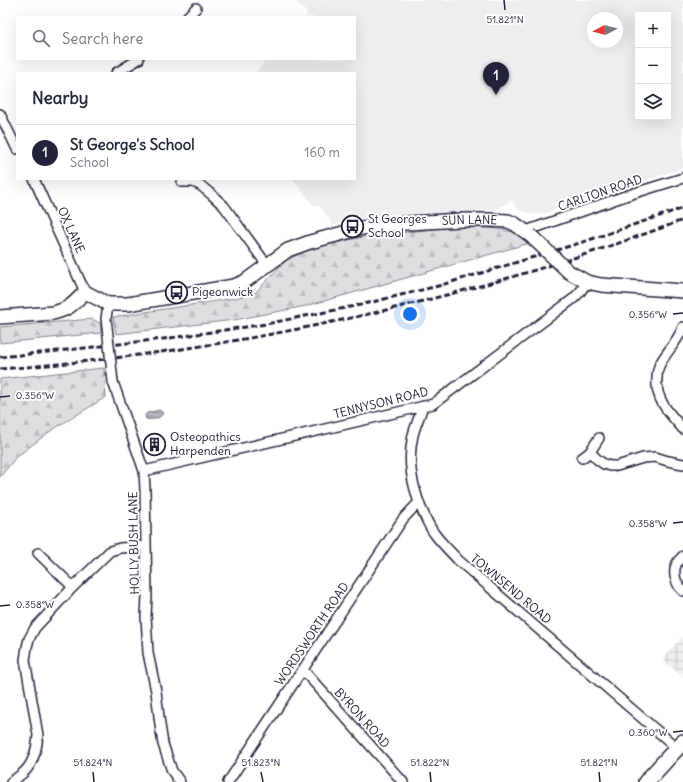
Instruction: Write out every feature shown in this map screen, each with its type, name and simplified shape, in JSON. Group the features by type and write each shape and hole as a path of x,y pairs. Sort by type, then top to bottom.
{"main road":[{"path":"646,782 680,745"}],"street":[{"path":"188,16 196,8"},
{"path":"118,72 137,60"},
{"path":"0,114 14,136"},
{"name":"CARLTON ROAD","path":"528,233 618,199 683,178"},
{"name":"OX LANE","path":"34,180 85,292"},
{"path":"182,182 193,182 200,185 224,206 267,265"},
{"name":"SUN LANE","path":"85,292 108,304 128,304 234,286 244,282 288,250 310,242 362,228 389,224 462,220 508,221 515,224 528,233 569,272 587,282 601,285 683,291"},
{"name":"TENNYSON ROAD","path":"144,471 432,404 573,299 587,282"},
{"path":"0,317 53,313 65,309 73,304 85,292"},
{"name":"HOLLY BUSH LANE","path":"108,304 106,319 113,382 144,471 148,653 156,691 163,744 172,771 180,782"},
{"path":"683,327 660,364 657,382 658,393 663,405 683,428"},
{"name":"TOWNSEND ROAD","path":"423,406 413,434 410,459 413,484 419,502 433,532 458,560 680,745"},
{"path":"582,458 590,452 599,438"},
{"path":"590,452 598,460 610,466 617,466 643,458 655,457 683,464"},
{"name":"WORDSWORTH ROAD","path":"228,782 403,519 419,502"},
{"path":"11,782 24,772 36,753 38,735 25,660 29,639 35,628 110,551 120,548 146,546"},
{"path":"38,553 73,588"},
{"path":"683,556 676,564 675,572 677,583 683,591"},
{"name":"BYRON ROAD","path":"303,670 403,782"}],"shaded area":[{"path":"294,0 683,0 683,168 542,214 532,214 518,210 512,200 496,209 486,212 374,216 348,221 333,226 320,206 313,205 294,180 356,180 356,72 257,72 266,60 356,60 356,16 307,16 308,14"},
{"path":"159,410 163,414 160,417 148,420 146,419 145,415 147,413"},
{"path":"683,636 683,677 662,659"}],"green space":[{"path":"452,227 505,230 520,235 530,243 306,306 234,320 116,334 113,317 236,298 256,292 285,261 311,248 363,237"},
{"path":"92,319 100,323 101,333 0,343 0,327"},
{"path":"104,368 106,397 52,430 16,457 0,477 0,379"}],"railway":[{"path":"0,357 163,339 266,324 360,305 438,286 586,241 683,208"},
{"path":"0,369 87,361 174,350 261,336 347,319 432,299 517,275 600,249 683,220"}],"place":[{"name":"St George's School","path":"496,95"},
{"name":"St Georges School","path":"353,226"},
{"name":"Pigeonwick","path":"177,292"},
{"name":"Osteopathics Harpenden","path":"154,444"}]}
